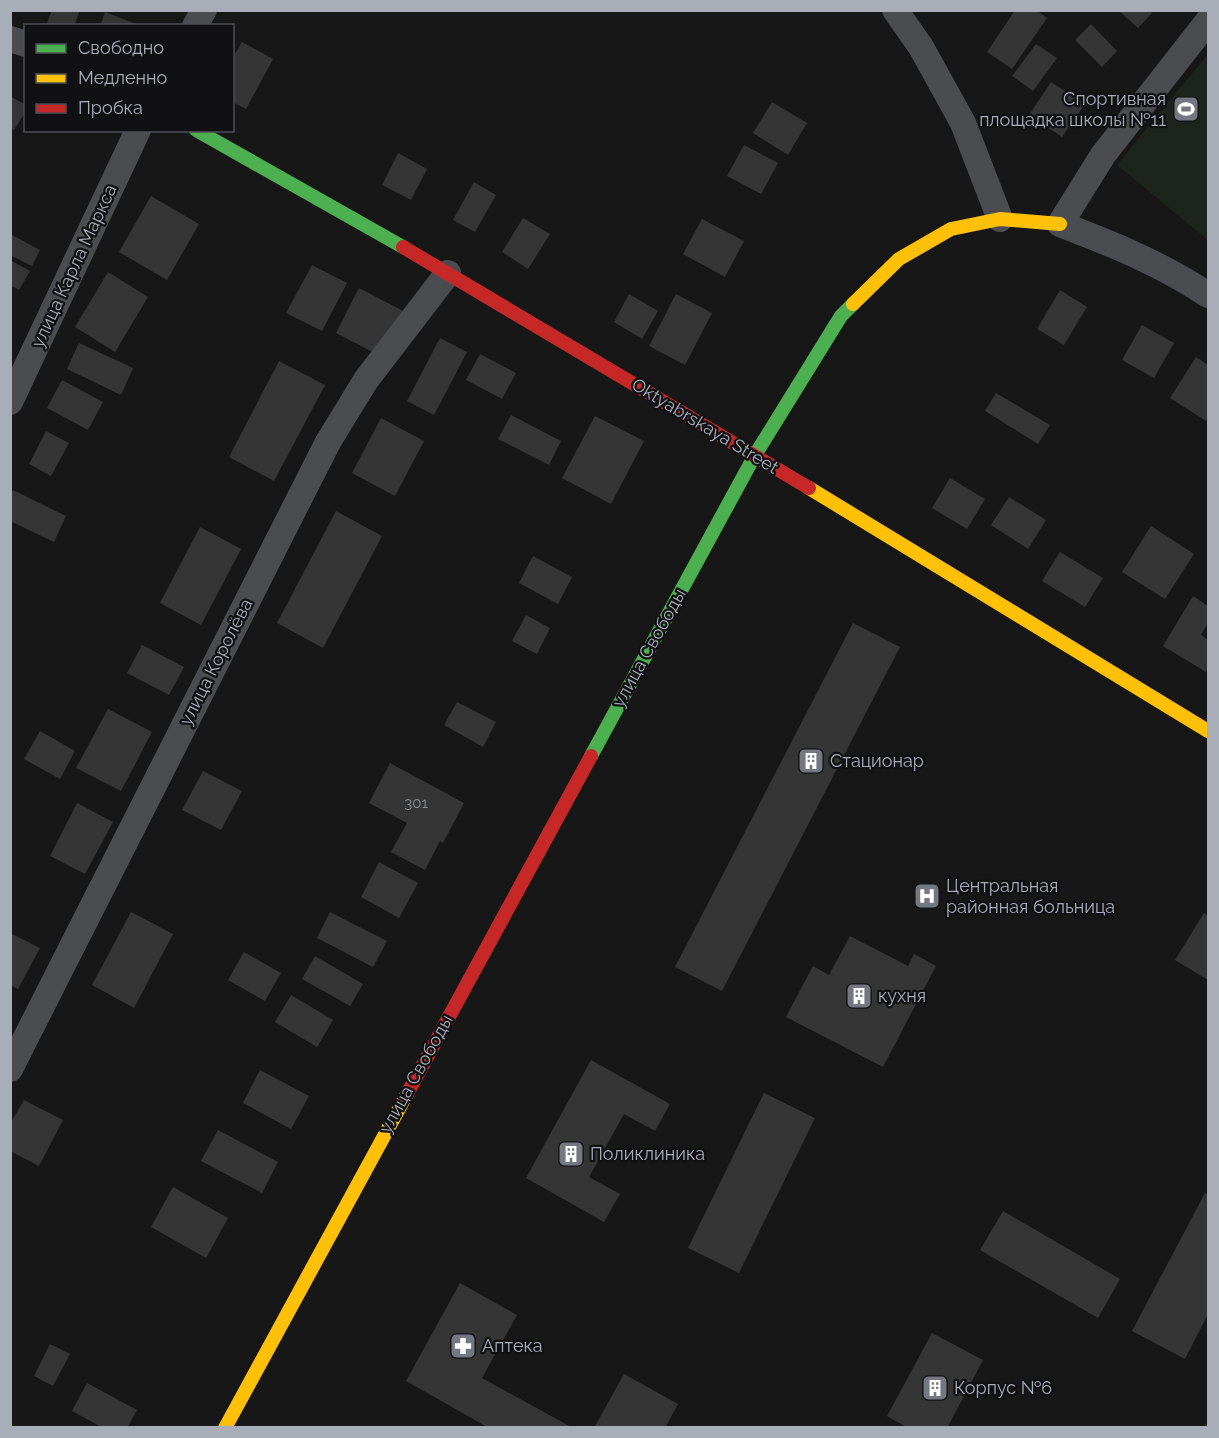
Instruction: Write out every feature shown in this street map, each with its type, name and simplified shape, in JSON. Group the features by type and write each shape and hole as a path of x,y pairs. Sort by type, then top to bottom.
{"street":[{"path":"196,24 204,10"},
{"path":"895,10 921,47 963,123 1000,219"},
{"path":"1209,21 1103,155 1060,224 1123,248 1186,280 1209,295"},
{"name":"улица Карла Маркса","path":"10,402 137,132"},
{"name":"Oktyabrskaya Street","path":"200,132 448,273 755,455 1209,731"},
{"name":"улица Свободы","path":"225,1428 755,455 841,316 899,259 951,229 1000,219 1060,224"},
{"name":"улица Королёва","path":"10,1069 328,442 366,380 448,273"}],"shaded area":[{"name":"Спортивная площадка школы №11","path":"1208,54 1208,240 1117,165"}],"building":[{"path":"52,10 80,10 75,24 47,24"},
{"path":"1015,10 1036,10 1047,18 1012,69 987,52"},
{"path":"1118,10 1149,10 1152,13 1138,28"},
{"path":"105,12 136,24 101,24"},
{"path":"1091,24 1117,51 1102,67 1075,40"},
{"path":"242,42 273,59 246,109 234,103 234,56"},
{"path":"1036,44 1057,58 1033,91 1012,76"},
{"path":"1051,82 1085,104 1062,137 1029,115"},
{"path":"10,96 24,104 24,114 14,130 10,128"},
{"path":"772,102 807,123 788,155 753,133"},
{"path":"744,145 778,163 761,194 727,176"},
{"path":"398,153 427,169 411,200 382,185"},
{"path":"474,182 496,195 475,232 453,220"},
{"path":"151,196 199,224 167,280 119,252"},
{"path":"523,218 550,234 528,269 502,252"},
{"path":"702,219 744,241 725,277 683,254"},
{"path":"10,234 40,250 32,266 10,255"},
{"path":"10,260 30,271 19,290 10,285"},
{"path":"312,265 347,283 322,331 286,313"},
{"path":"108,272 148,297 115,352 75,327"},
{"path":"359,288 407,313 384,358 336,333"},
{"path":"1060,290 1087,307 1064,345 1037,329"},
{"path":"629,294 658,311 642,339 614,322"},
{"path":"676,294 712,313 685,365 649,346"},
{"path":"1142,325 1174,343 1154,378 1122,360"},
{"path":"440,338 467,352 434,415 407,401"},
{"path":"79,343 133,368 121,395 67,369"},
{"path":"480,354 516,373 502,399 466,380"},
{"path":"1196,357 1208,365 1208,417 1206,421 1170,398"},
{"path":"279,361 325,385 274,481 229,457"},
{"path":"62,380 103,402 88,430 47,408"},
{"path":"996,393 1050,425 1038,444 985,411"},
{"path":"511,415 561,441 549,465 498,439"},
{"path":"595,416 644,441 611,504 562,478"},
{"path":"381,418 424,441 395,496 352,473"},
{"path":"46,431 69,443 51,476 29,464"},
{"path":"950,478 985,499 967,529 932,508"},
{"path":"13,490 66,516 54,542 10,521 10,496"},
{"path":"1009,497 1046,520 1028,549 991,525"},
{"path":"336,511 382,536 323,648 277,623"},
{"path":"1151,526 1194,554 1165,599 1122,572"},
{"path":"200,527 241,549 201,625 160,603"},
{"path":"1060,552 1103,578 1085,607 1042,581"},
{"path":"533,556 572,577 558,604 519,583"},
{"path":"1193,596 1208,606 1208,623 1201,635 1208,640 1206,672 1163,646"},
{"path":"526,615 550,628 537,654 512,641"},
{"name":"Стационар","path":"853,623 900,647 722,991 675,967"},
{"path":"142,645 184,667 169,695 127,673"},
{"path":"457,702 496,722 483,747 444,725"},
{"path":"108,709 152,732 121,791 76,768"},
{"path":"40,731 75,751 60,779 24,759"},
{"path":"390,763 464,803 443,843 440,841 425,870 391,852 407,823 369,803"},
{"path":"203,771 242,791 221,830 182,810"},
{"path":"77,803 113,822 85,874 50,856"},
{"path":"379,862 418,883 399,918 361,897"},
{"path":"131,912 173,934 134,1008 92,985"},
{"path":"330,912 387,941 373,967 317,938"},
{"path":"1204,913 1208,916 1208,980 1175,960"},
{"path":"10,933 40,948 18,989 10,985"},
{"name":"кухня","path":"850,936 908,966 914,954 936,966 883,1067 786,1017 813,966 829,975"},
{"path":"244,952 281,973 265,1001 228,980"},
{"path":"315,956 363,984 350,1006 302,979"},
{"path":"291,995 333,1020 317,1047 275,1022"},
{"name":"Поликлиника","path":"591,1060 670,1104 655,1131 624,1114 589,1177 620,1194 604,1222 526,1178"},
{"path":"260,1070 309,1096 291,1129 243,1103"},
{"path":"764,1093 815,1118 739,1273 688,1248"},
{"path":"24,1100 63,1120 39,1166 10,1151 10,1124"},
{"path":"218,1130 278,1162 262,1193 201,1161"},
{"path":"173,1187 228,1218 206,1258 151,1227"},
{"path":"1205,1193 1208,1195 1208,1314 1185,1359 1132,1331"},
{"path":"1003,1211 1120,1279 1098,1318 980,1250"},
{"name":"Аптека","path":"460,1283 517,1315 482,1378 573,1428 489,1428 406,1381"},
{"name":"Корпус №6","path":"932,1333 983,1360 947,1428 908,1428 887,1416"},
{"path":"50,1344 70,1354 53,1386 34,1376"},
{"path":"624,1374 678,1404 665,1428 594,1428"},
{"path":"87,1383 137,1410 127,1428 103,1428 72,1411"}],"traffic: fast":[{"path":"200,132 403,247"},
{"path":"591,756 755,455 841,316 853,304"}],"traffic: slow":[{"path":"853,304 899,259 951,229 1000,219 1060,224"},
{"path":"809,488 1208,731"},
{"path":"225,1428 407,1094"}],"traffic: jam":[{"path":"403,247 809,488"},
{"path":"407,1094 591,756"}],"place":[{"name":"Спортивная площадка школы №11","path":"1186,109"},
{"name":"Стационар","path":"811,761"},
{"name":"Центральная районная больница","path":"927,896"},
{"name":"кухня","path":"859,996"},
{"name":"Поликлиника","path":"571,1154"},
{"name":"Аптека","path":"463,1346"},
{"name":"Корпус №6","path":"935,1388"}]}
